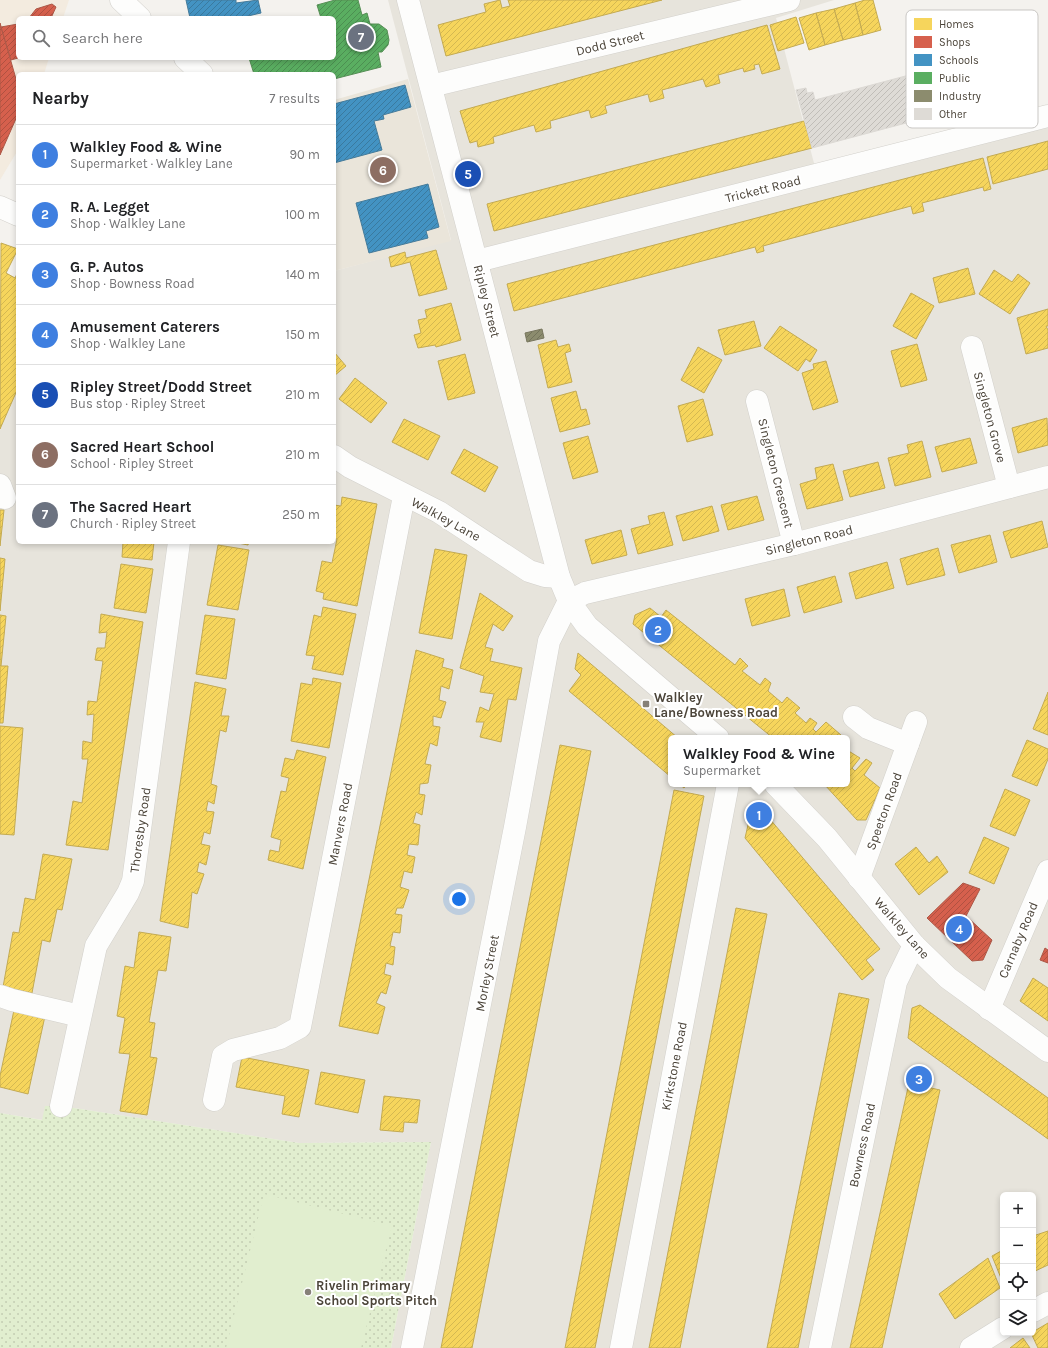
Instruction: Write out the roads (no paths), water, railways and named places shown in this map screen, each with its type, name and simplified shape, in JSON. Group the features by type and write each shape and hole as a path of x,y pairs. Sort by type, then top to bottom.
{"street":[{"path":"121,0 138,16"},
{"name":"Ripley Street","path":"408,0 559,577 569,601"},
{"name":"Dodd Street","path":"431,86 789,0"},
{"path":"187,60 200,72"},
{"name":"Trickett Road","path":"1038,119 1048,116"},
{"name":"Trickett Road","path":"477,261 1001,128"},
{"path":"0,207 16,214"},
{"name":"Singleton Grove","path":"972,347 1008,487"},
{"name":"Singleton Crescent","path":"757,401 794,544"},
{"name":"Walkley Lane","path":"336,457 350,467 404,496 438,512 529,571 545,576 559,577"},
{"name":"Singleton Road","path":"569,601 585,593 794,544 1048,477"},
{"name":"Manvers Road","path":"214,1100 223,1056 233,1050 280,1038 300,1027 404,496"},
{"name":"Thoresby Road","path":"61,1106 96,946 128,893 133,881 179,544"},
{"path":"569,601 587,626 714,735"},
{"name":"Morley Street","path":"412,1348 514,835 548,641 569,601"},
{"path":"854,717 868,728 908,744"},
{"name":"Speeton Road","path":"859,878 916,722"},
{"name":"Kirkstone Road","path":"621,1348 727,787"},
{"name":"Walkley Lane","path":"778,787 827,838 914,945 948,978 1048,1052"},
{"name":"Carnaby Road","path":"989,1009 1048,871"},
{"name":"Bowness Road","path":"820,1348 896,982 914,945"},
{"path":"0,996 80,1016"},
{"path":"1036,1309 1048,1303"},
{"path":"971,1348 1000,1330"}],"place":[{"name":"The Sacred Heart","path":"361,37"},
{"name":"Sacred Heart School","path":"383,170"},
{"name":"Ripley Street/Dodd Street","path":"468,174"},
{"name":"R. A. Legget","path":"658,630"},
{"name":"Walkley Lane/Bowness Road","path":"646,704"},
{"name":"Walkley Food & Wine","path":"759,815"},
{"name":"Amusement Caterers","path":"959,929"},
{"name":"G. P. Autos","path":"919,1079"},
{"name":"Rivelin Primary School Sports Pitch","path":"308,1292"}]}
